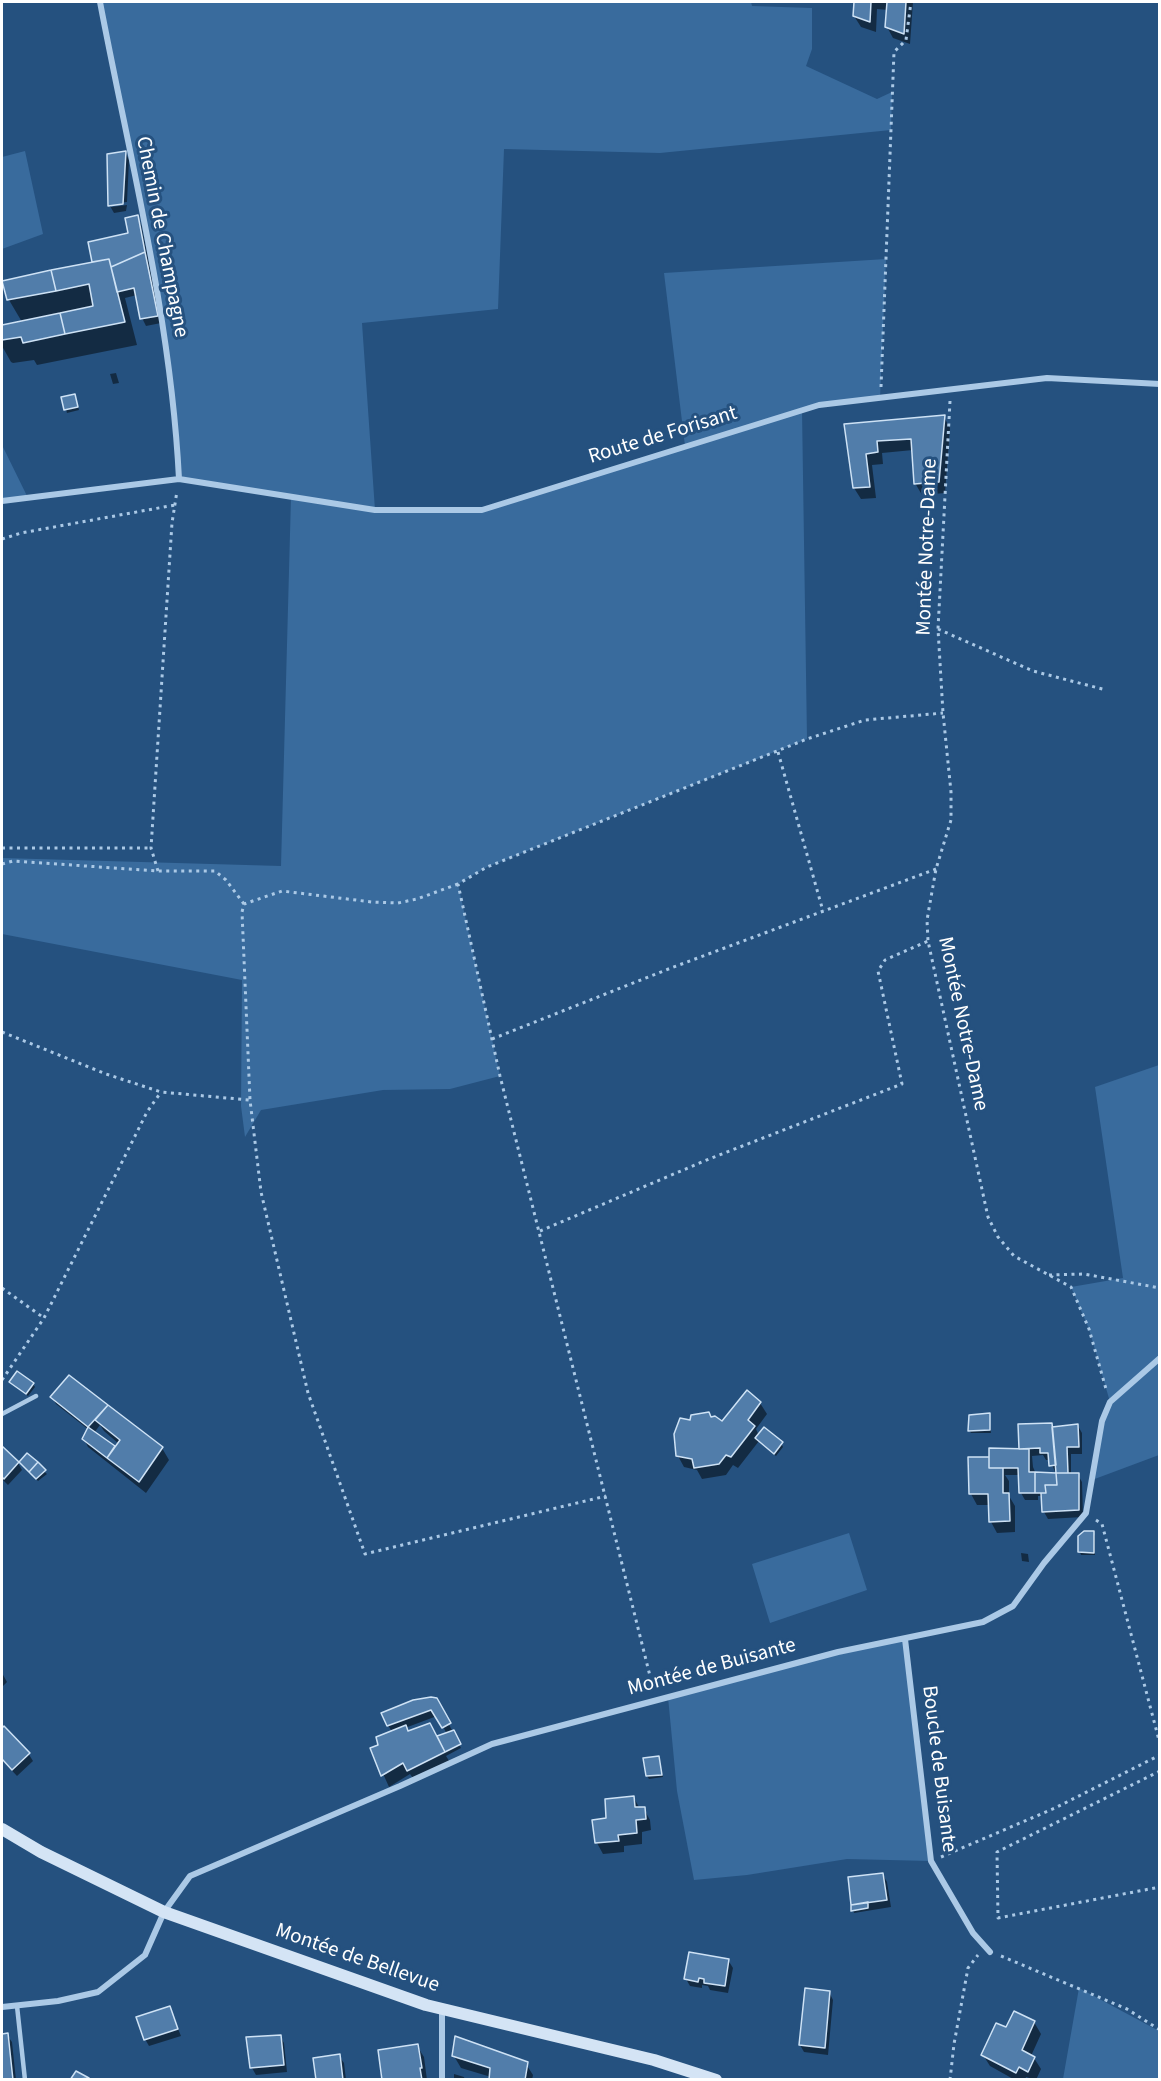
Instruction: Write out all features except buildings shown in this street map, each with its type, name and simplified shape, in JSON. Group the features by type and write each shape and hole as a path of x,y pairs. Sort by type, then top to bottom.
{"main road":[{"name":"Montée de Bellevue","path":"2,1829 41,1852 164,1912 415,2002 654,2060 716,2079"}],"street":[{"name":"Chemin de Champagne","path":"100,2 157,285 177,437 179,479"},
{"name":"Route de Forisant","path":"2,501 179,479 375,510 482,510 819,405 1047,378 1160,384"},
{"path":"1086,1514 1102,1421 1110,1402 1160,1358"},
{"name":"Montée de Buisante","path":"2,2007 58,2001 98,1992 145,1955 164,1912 190,1876 492,1744 838,1652 983,1622 1013,1606 1044,1563 1086,1514"},
{"name":"Boucle de Buisante","path":"905,1639 931,1861 973,1933 990,1952"},
{"path":"442,2009 442,2079"}],"lane":[{"path":"2,1414 36,1396"},
{"path":"17,2006 25,2079"}],"path":[{"path":"880,398 894,52 906,40 911,2"},
{"name":"Montée Notre-Dame","path":"950,389 938,629 951,792 951,820 936,869 927,920 928,941 988,1217 998,1237 1014,1256 1071,1287 1089,1329 1110,1402"},
{"path":"158,871 152,848 172,523 179,479"},
{"path":"2,539 21,533 175,505"},
{"path":"938,629 1033,671 1106,690"},
{"path":"244,904 282,891 372,902 398,903 417,899 458,884 487,867 807,739 865,720 943,713"},
{"path":"778,752 823,911"},
{"path":"2,848 152,848"},
{"path":"2,864 13,861 158,871 215,871 226,880 244,904"},
{"path":"492,1039 936,869"},
{"path":"458,884 492,1039 656,1700"},
{"path":"244,904 242,912 250,1100 261,1192 308,1393 365,1554 606,1496"},
{"path":"540,1232 709,1159 902,1084 878,971 885,960 928,941"},
{"path":"2,1032 106,1074 161,1092 250,1100"},
{"path":"2,1380 44,1318 147,1112 161,1092"},
{"path":"1048,1275 1084,1274 1160,1288"},
{"path":"2,1288 44,1318"},
{"path":"1086,1514 1102,1524 1160,1744"},
{"path":"931,1861 1055,1808 1160,1755"},
{"path":"1160,1771 997,1852 998,1918 1160,1887"},
{"path":"950,2079 968,1968 979,1954 990,1952 1127,2009 1160,2030"}],"shaded area":[{"path":"99,2 751,2 752,6 812,8 812,49 806,66 877,99 892,92 891,130 660,153 504,149 498,309 362,323 375,510 482,510 685,446 664,273 886,259 880,398 802,410 807,739 487,867 458,884 500,1076 450,1089 383,1090 261,1110 245,1137 241,1106 242,980 2,934 2,858 281,866 291,497 179,479 157,286"},
{"path":"25,151 43,234 2,249 2,157"},
{"path":"2,445 28,498 2,501"},
{"path":"1159,1065 1159,1455 1092,1480 1102,1421 1110,1402 1089,1329 1071,1287 1123,1278 1095,1087"},
{"path":"849,1533 867,1590 770,1623 752,1564"},
{"path":"905,1639 931,1861 847,1859 747,1875 694,1880 677,1791 668,1697 838,1652"},
{"path":"1079,1988 1159,2031 1159,2079 1063,2079"}]}
